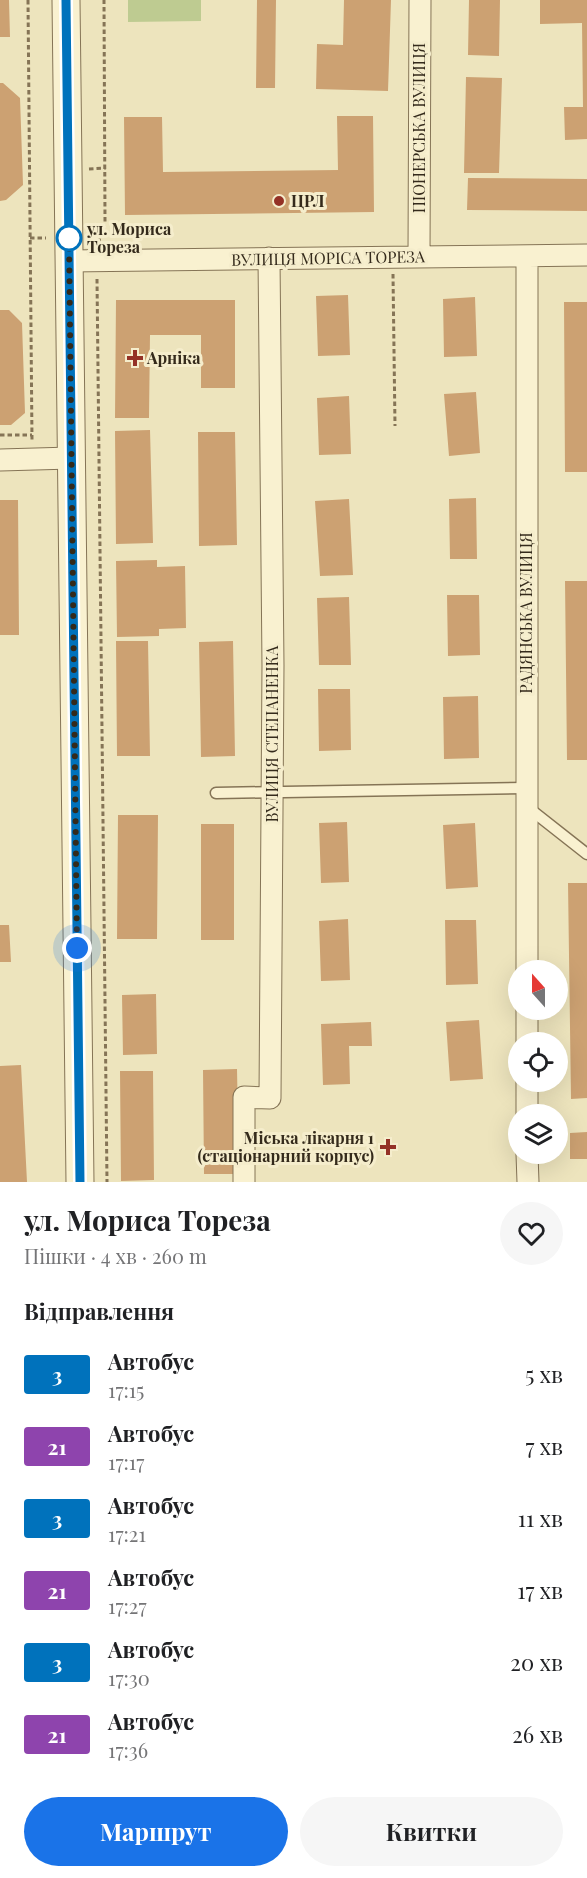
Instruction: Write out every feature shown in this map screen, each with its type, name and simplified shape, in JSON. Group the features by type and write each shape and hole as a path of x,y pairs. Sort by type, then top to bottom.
{"street":[{"path":"66,0 80,1182"},
{"name":"ПІОНЕРСЬКА ВУЛИЦЯ","path":"419,257 420,0"},
{"name":"ВУЛИЦЯ МОРІСА ТОРЕЗА","path":"69,261 587,255"},
{"name":"РАДЯНСЬКА ВУЛИЦЯ","path":"526,256 527,960"},
{"name":"ВУЛИЦЯ СТЕПАНЕНКА","path":"244,1182 244,1097 270,1098 273,653 269,258"},
{"path":"0,460 71,458"},
{"path":"527,1164 528,1182"}],"lane":[{"path":"216,793 526,797 587,854"}],"path":[{"path":"28,0 32,460"},
{"path":"104,0 105,222 100,234 97,260 107,1182"},
{"path":"392,257 395,426"},
{"path":"0,435 32,435"}],"green space":[{"path":"128,0 201,0 201,21 128,22"}],"building":[{"path":"0,0 9,0 10,37 0,37"},
{"path":"257,0 276,0 275,88 256,88"},
{"path":"344,0 391,0 388,91 316,89 317,44 343,45"},
{"path":"469,0 500,0 499,56 468,55"},
{"path":"540,0 587,0 587,139 565,140 564,107 583,107 582,23 540,24"},
{"path":"466,77 502,78 499,173 464,173"},
{"path":"0,83 20,98 23,185 6,200 0,201"},
{"path":"337,116 373,116 374,212 125,215 124,117 162,117 163,172 338,170"},
{"path":"468,178 587,179 587,211 467,210"},
{"path":"348,295 350,355 318,356 316,296"},
{"path":"475,297 477,356 444,357 443,299"},
{"path":"116,300 235,300 235,388 201,388 201,335 150,335 149,418 115,418"},
{"path":"564,302 587,302 587,472 565,472"},
{"path":"0,310 9,310 22,323 25,413 11,425 0,425"},
{"path":"476,392 480,453 449,456 444,394"},
{"path":"349,396 351,454 319,455 317,398"},
{"path":"150,430 153,543 116,544 115,431"},
{"path":"198,432 235,432 237,545 199,546"},
{"path":"476,498 477,559 450,559 449,499"},
{"path":"349,499 353,575 320,576 315,501"},
{"path":"0,500 18,500 19,635 0,635"},
{"path":"157,560 157,567 185,566 186,628 159,629 159,636 117,637 116,561"},
{"path":"565,581 587,581 587,760 567,760"},
{"path":"447,595 479,595 480,655 448,656"},
{"path":"349,597 351,665 319,665 317,598"},
{"path":"116,641 148,641 150,756 117,756"},
{"path":"233,641 235,756 201,757 199,642"},
{"path":"318,689 350,689 351,750 319,751"},
{"path":"478,696 479,758 444,759 443,697"},
{"path":"118,815 158,815 157,939 117,939"},
{"path":"347,822 349,882 321,883 319,823"},
{"path":"475,823 478,887 446,889 443,825"},
{"path":"201,824 234,824 234,940 201,940"},
{"path":"568,883 587,883 587,1098 571,1099"},
{"path":"348,919 350,980 321,981 319,921"},
{"path":"445,920 476,920 478,984 446,985"},
{"path":"0,925 9,925 11,962 0,962"},
{"path":"156,994 157,1054 123,1055 122,995"},
{"path":"479,1020 483,1079 450,1081 446,1022"},
{"path":"371,1022 372,1046 349,1046 350,1084 323,1085 321,1024"},
{"path":"21,1065 27,1182 0,1182 0,1066"},
{"path":"237,1069 239,1174 204,1174 203,1070"},
{"path":"120,1071 153,1071 154,1180 121,1181"},
{"path":"587,1132 587,1159 570,1159 570,1133"}],"bus line":[{"name":"3","path":"66,0 80,1182"}],"place":[{"name":"ЦРЛ","path":"279,201"},
{"name":"ул. Мориса Тореза","path":"69,238"},
{"name":"Арніка","path":"135,358"},
{"name":"Міська лікарня 1 (стаціонарний корпус)","path":"388,1147"}],"route":[{"path":"69,238 77,948"}]}
